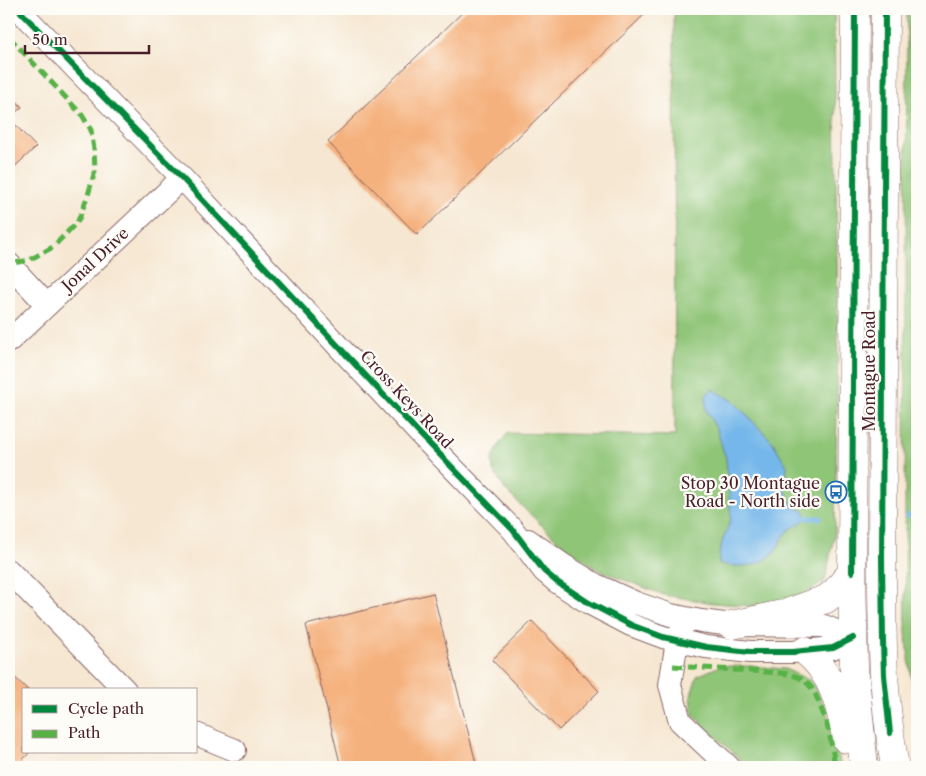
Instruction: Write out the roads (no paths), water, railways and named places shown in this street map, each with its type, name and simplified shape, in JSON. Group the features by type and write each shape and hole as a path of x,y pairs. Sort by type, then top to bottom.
{"main road":[{"name":"Montague Road","path":"855,9 852,572 854,668 864,767"},
{"name":"Montague Road","path":"885,9 882,462 883,642 884,675 895,767"},
{"path":"882,462 868,618 853,638 862,648 877,683 890,733"},
{"path":"732,625 787,613 826,599 839,589 852,572"},
{"path":"805,651 821,667 837,698 843,720 851,767"}],"street":[{"name":"Cross Keys Road","path":"18,9 182,178 418,432 513,530 544,571 573,594 618,619 646,631 706,647 735,651 793,652 833,648 853,638"},
{"name":"Jonal Drive","path":"9,341 182,178"},
{"path":"9,264 47,305"},
{"name":"Cross Keys Road","path":"513,530 563,565 596,585 636,603 671,615 732,625 824,626 853,638"},
{"path":"9,571 123,688"},
{"path":"686,618 678,641 670,686 680,722 729,767"},
{"path":"198,735 236,750"}],"water":[{"path":"712,389 732,400 772,441 787,466 785,490 792,505 805,512 806,518 787,532 776,550 768,558 749,566 719,564 719,554 723,539 731,519 726,459 717,430 706,410 706,396"}],"waterway":[{"path":"908,516 917,514"},
{"path":"806,518 820,518"}],"place":[{"name":"Stop 30 Montague Road - North side","path":"836,492"}]}
